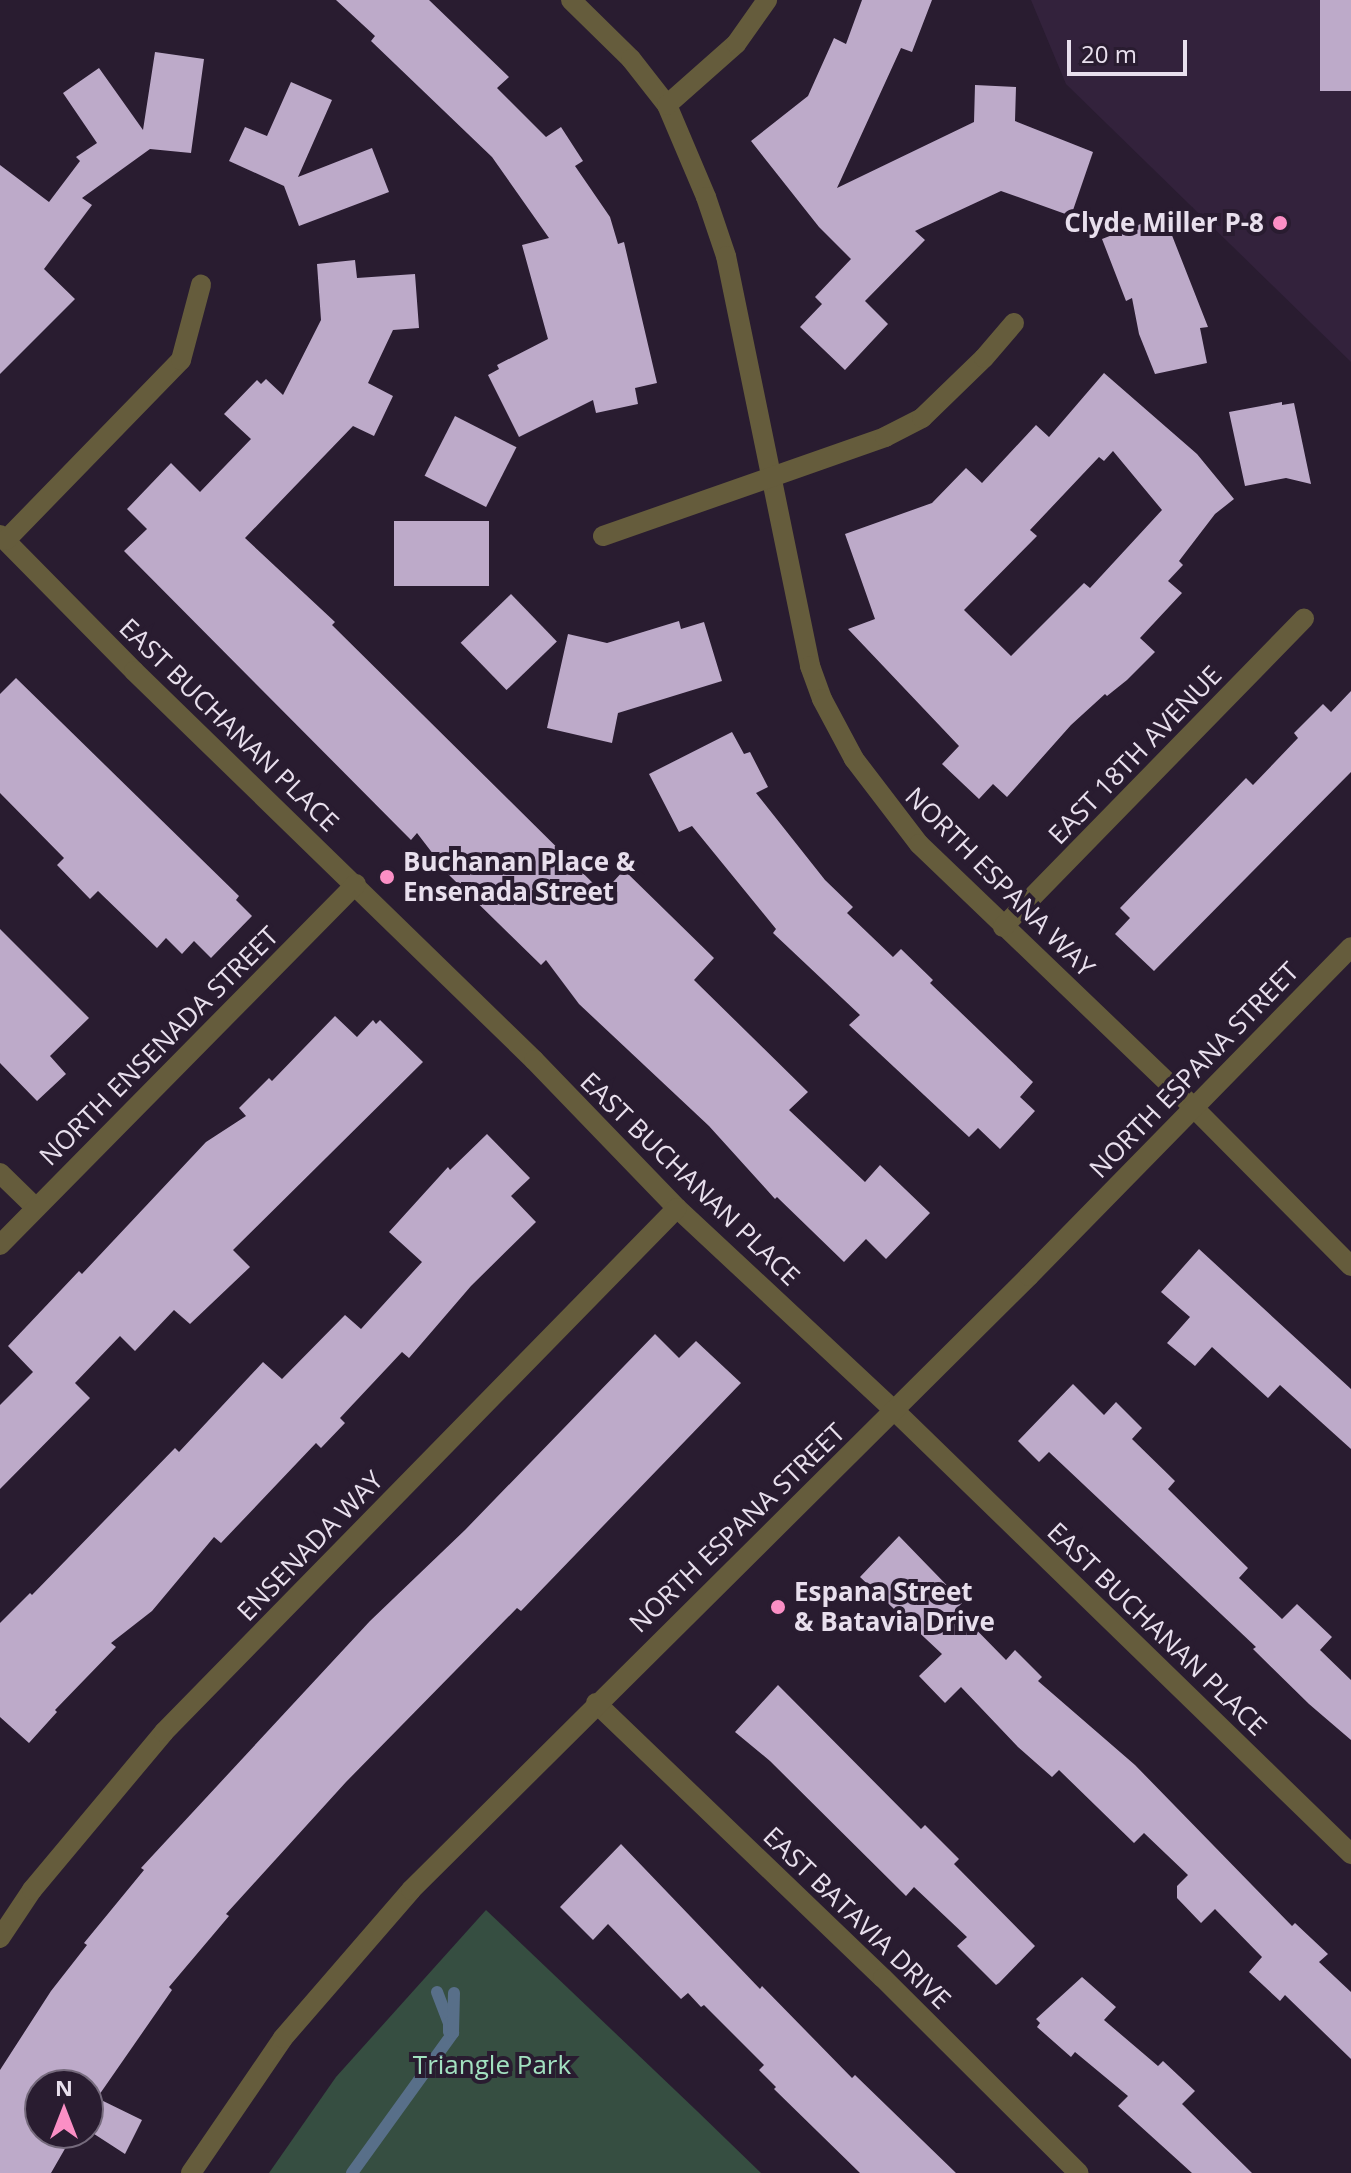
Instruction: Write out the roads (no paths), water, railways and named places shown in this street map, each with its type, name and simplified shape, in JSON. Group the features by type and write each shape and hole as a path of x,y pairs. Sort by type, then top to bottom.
{"street":[{"name":"NORTH ESPANA WAY","path":"571,0 631,59 667,105 706,197 726,256 774,476 791,583 822,699 854,759 898,821 1003,927 1193,1107 1351,1266"},
{"path":"667,105 736,44 767,0"},
{"path":"3,538 181,360 201,285"},
{"path":"603,536 885,437 922,418 984,358 1014,323"},
{"name":"EAST BUCHANAN PLACE","path":"3,538 134,671 356,884 677,1208 895,1411 1351,1854"},
{"name":"EAST 18TH AVENUE","path":"1003,927 1304,619"},
{"name":"NORTH ENSENADA STREET","path":"0,1245 356,884"},
{"name":"NORTH ESPANA STREET","path":"191,2173 283,2038 411,1890 596,1703 895,1411 1351,947"},
{"path":"0,1173 36,1208"},
{"name":"ENSENADA WAY","path":"0,1938 32,1890 164,1732 677,1208"},
{"name":"EAST BATAVIA DRIVE","path":"596,1703 883,1978 1079,2173"}],"waterway":[{"path":"437,1992 449,2023 449,2032"},
{"path":"352,2173 453,2033 454,1993"}],"place":[{"name":"Clyde Miller P-8","path":"1280,223"},
{"name":"Buchanan Place & Ensenada Street","path":"387,877"},
{"name":"Espana Street & Batavia Drive","path":"778,1607"}],"park label":[{"name":"Triangle Park","path":"492,2065"}]}
